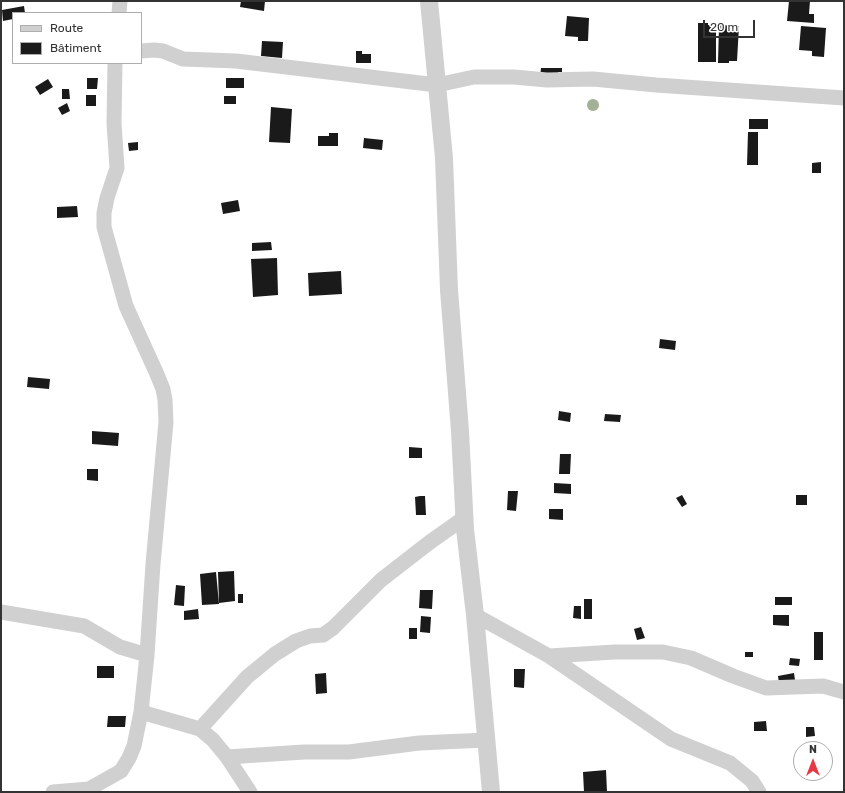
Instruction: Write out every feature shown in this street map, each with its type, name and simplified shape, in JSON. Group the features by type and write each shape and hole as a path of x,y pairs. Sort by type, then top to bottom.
{"street":[{"path":"119,12 120,1"},
{"path":"429,1 444,158 449,290 460,431 464,518 475,615 491,792"},
{"path":"142,51 163,51 183,59 236,61 437,84 474,77 514,77 547,80 593,79 656,85 844,98"},
{"path":"53,792 89,789 121,771 134,746 141,712 147,655 153,564 166,422 165,400 163,388 126,306 104,227 104,214 107,198 117,168 114,123 115,64"},
{"path":"200,729 247,677 275,654 296,641 310,636 323,635 333,628 381,580 464,518"},
{"path":"1,612 84,626 120,647 147,655"},
{"path":"475,615 549,656 671,739 730,763 752,780 759,792"},
{"path":"549,656 615,652 663,652 691,658 766,688 823,686 844,692"},
{"path":"141,712 200,729 213,740 227,757 250,792"},
{"path":"227,757 304,752 349,752 419,743 487,740"}],"building":[{"path":"241,1 265,1 264,11 240,7"},
{"path":"789,1 810,1 809,14 814,14 814,23 787,21"},
{"path":"24,6 25,12 12,12 12,19 3,21 2,10"},
{"path":"567,16 589,18 588,41 578,41 578,37 565,36"},
{"path":"698,23 716,25 716,62 698,62"},
{"path":"719,25 739,26 737,61 718,63"},
{"path":"801,26 826,28 824,57 812,56 812,51 799,50"},
{"path":"262,41 283,42 282,58 261,56"},
{"path":"356,51 362,51 362,54 371,54 371,63 356,63"},
{"path":"541,68 562,68 562,72 558,72 558,77 540,77"},
{"path":"87,78 98,78 97,89 87,89"},
{"path":"226,78 244,78 244,88 226,88"},
{"path":"48,79 53,87 40,95 35,87"},
{"path":"62,89 69,89 70,99 62,99"},
{"path":"86,95 96,95 96,106 86,106"},
{"path":"224,96 236,96 236,104 224,104"},
{"path":"67,103 70,111 62,115 58,108"},
{"path":"271,107 292,109 290,143 269,142"},
{"path":"749,119 768,119 768,129 749,129"},
{"path":"748,132 758,132 758,165 747,165"},
{"path":"329,133 338,133 338,146 318,146 318,136 329,136"},
{"path":"364,138 383,140 382,150 363,148"},
{"path":"138,142 138,150 129,151 128,143"},
{"path":"821,162 821,173 812,173 812,163"},
{"path":"238,200 240,211 223,214 221,203"},
{"path":"77,206 78,217 57,218 57,207"},
{"path":"271,242 272,250 252,251 252,243"},
{"path":"277,258 278,295 253,297 251,259"},
{"path":"341,271 342,294 309,296 308,273"},
{"path":"660,339 676,341 675,350 659,348"},
{"path":"28,377 50,379 49,389 27,387"},
{"path":"559,411 571,413 570,422 558,420"},
{"path":"605,414 621,415 620,422 604,421"},
{"path":"92,431 119,433 118,446 92,444"},
{"path":"409,447 422,448 422,458 409,458"},
{"path":"560,454 571,454 570,474 559,474"},
{"path":"87,469 98,469 98,481 87,480"},
{"path":"554,483 571,484 571,494 554,493"},
{"path":"508,491 518,491 516,511 507,510"},
{"path":"682,495 687,504 682,507 676,498"},
{"path":"796,495 807,495 807,505 796,505"},
{"path":"425,496 426,515 416,515 415,497"},
{"path":"549,509 563,509 563,520 549,519"},
{"path":"234,571 235,601 219,603 218,572"},
{"path":"216,572 219,604 202,605 200,574"},
{"path":"176,585 185,586 184,606 174,605"},
{"path":"420,590 433,590 432,609 419,608"},
{"path":"238,594 243,594 243,603 238,603"},
{"path":"775,597 792,597 792,605 775,605"},
{"path":"584,599 592,599 592,619 584,619"},
{"path":"574,606 581,606 581,619 573,618"},
{"path":"198,609 199,619 184,620 184,611"},
{"path":"773,615 789,615 789,626 773,625"},
{"path":"421,616 431,617 430,633 420,632"},
{"path":"641,627 645,638 637,640 634,629"},
{"path":"409,628 417,628 417,639 409,639"},
{"path":"814,632 823,632 823,660 814,660"},
{"path":"745,652 753,652 753,657 745,657"},
{"path":"790,658 800,659 799,666 789,665"},
{"path":"97,666 114,666 114,678 97,678"},
{"path":"514,669 525,669 524,688 514,687"},
{"path":"326,673 327,693 316,694 315,674"},
{"path":"794,673 795,680 779,683 778,676"},
{"path":"108,716 126,716 125,727 107,727"},
{"path":"766,721 767,731 754,731 754,722"},
{"path":"806,727 814,727 815,736 806,737"},
{"path":"606,770 607,792 584,792 583,772"}]}
